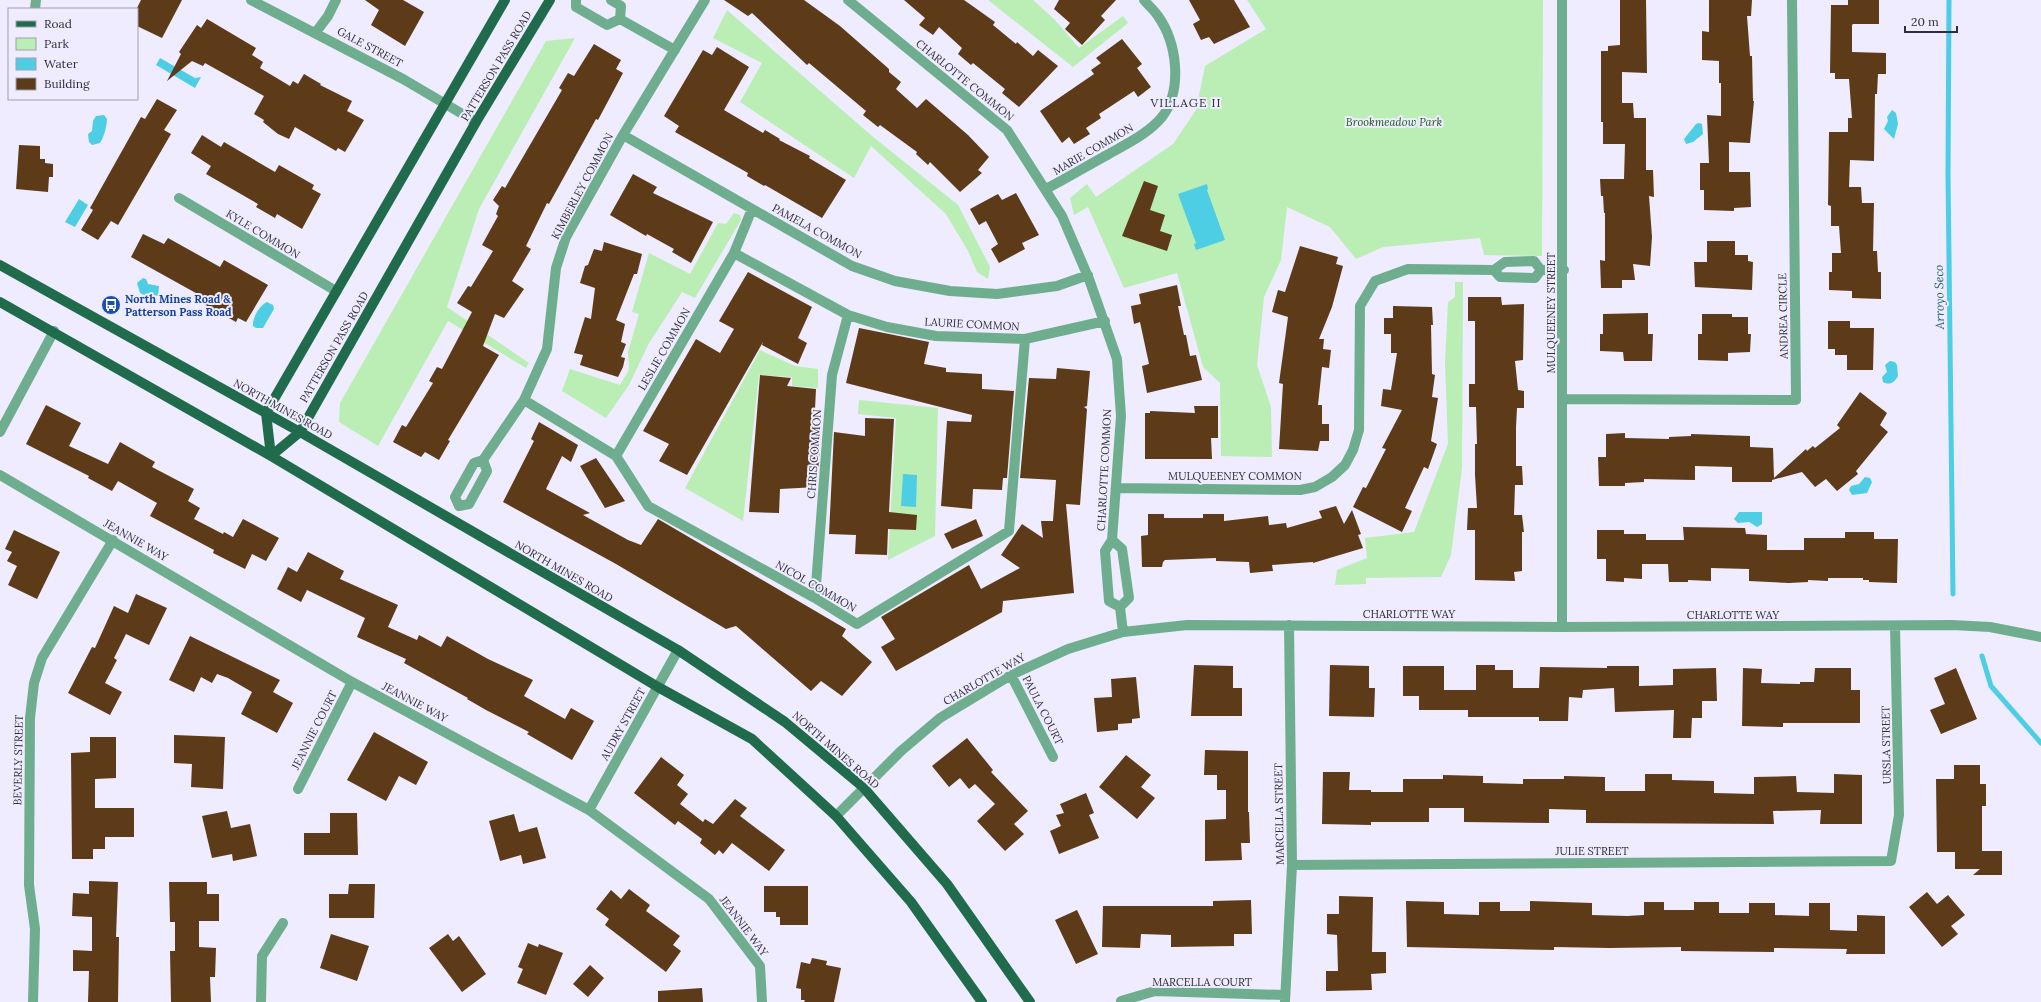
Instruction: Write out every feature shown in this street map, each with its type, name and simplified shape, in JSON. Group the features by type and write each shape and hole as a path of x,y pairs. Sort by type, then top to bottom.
{"main road":[{"path":"271,456 266,413 443,104 505,0"},
{"name":"PATTERSON PASS ROAD","path":"271,456 300,432 476,122 550,0"},
{"name":"NORTH MINES ROAD","path":"0,265 300,432 678,650 785,722 863,787 947,884 1030,1002"},
{"path":"0,302 54,331 271,456 658,687 752,739 836,816 911,902 982,1002"}],"street":[{"name":"GALE STREET","path":"251,0 316,32 403,79 443,104 476,122"},
{"path":"316,32 328,16 336,0"},
{"path":"576,0 576,8 607,25 620,19"},
{"path":"611,0 621,6 620,19"},
{"name":"KIMBERLEY COMMON","path":"459,506 455,497 474,463 483,460 524,400 547,349 556,268 566,237 623,135 705,0"},
{"name":"CHARLOTTE COMMON","path":"848,0 1008,130 1062,216 1088,275 1117,359 1121,416 1112,540 1105,551 1109,601 1120,607 1129,598 1122,549 1112,540"},
{"name":"MARIE COMMON","path":"1046,189 1142,135 1162,117 1170,100 1175,81 1174,62 1170,42 1161,23 1144,0"},
{"name":"MULQUEENEY STREET","path":"1562,0 1564,270 1562,627"},
{"name":"ANDREA CIRCLE","path":"1563,399 1796,400 1792,0"},
{"path":"620,19 675,50"},
{"name":"PAMELA COMMON","path":"623,135 852,266 895,281 950,291 997,294 1057,286 1088,275"},
{"name":"KYLE COMMON","path":"179,198 336,291"},
{"name":"LESLIE COMMON","path":"616,456 734,253 752,210"},
{"name":"LAURIE COMMON","path":"734,253 848,315 886,327 936,336 1025,339 1104,321"},
{"name":"MULQUEENEY COMMON","path":"1116,488 1300,490 1315,487 1321,484 1332,477 1345,465 1353,450 1359,430 1360,306 1374,281 1408,269 1494,270 1505,262 1534,261 1541,270"},
{"name":"MULQUEENEY COMMON","path":"1494,270 1500,278 1535,278 1541,270"},
{"name":"MULQUEENEY COMMON","path":"1541,270 1564,270"},
{"name":"CHRIS COMMON","path":"815,598 832,375 848,315"},
{"path":"0,432 54,331"},
{"name":"NICOL COMMON","path":"524,400 616,456 648,506 815,598 857,624 1009,531 1025,339"},
{"name":"KIMBERLEY COMMON","path":"459,506 469,504 488,471 483,460"},
{"name":"JEANNIE WAY","path":"0,475 113,540 352,682 589,810 708,899 760,966 762,1002"},
{"name":"KIMBERLEY COMMON","path":"452,519 459,506"},
{"name":"BEVERLY STREET","path":"33,1002 35,929 29,885 30,718 34,684 42,658 113,540"},
{"path":"1120,607 1123,632"},
{"name":"CHARLOTTE WAY","path":"836,816 863,787 901,751 940,718 1011,674 1068,649 1123,632 1187,625 1562,627 1952,625 1990,627 2041,637"},
{"name":"MARCELLA STREET","path":"1284,998 1292,865 1289,625"},
{"name":"URSLA STREET","path":"1891,862 1899,815 1895,626"},
{"name":"AUDRY STREET","path":"589,810 678,650"},
{"name":"PAULA COURT","path":"1011,674 1053,757"},
{"name":"JEANNIE COURT","path":"298,789 352,682"},
{"name":"JULIE STREET","path":"1292,865 1891,862"},
{"path":"261,1002 262,956 284,923"},
{"name":"MARCELLA COURT","path":"1121,1001 1155,991 1284,998"}],"green space":[{"path":"988,0 1033,0 1055,20 1079,48 1123,16 1128,23 1073,67"},
{"name":"Brookmeadow Park","path":"1247,0 1543,0 1542,256 1484,255 1480,238 1383,247 1356,259 1330,227 1287,207 1281,260 1264,297 1257,365 1271,407 1272,457 1221,456 1220,383 1203,367 1177,273 1124,288 1088,207 1074,215 1070,198 1087,184 1096,197 1173,144 1196,110 1205,66 1266,29"},
{"path":"727,10 872,136 958,205 990,267 988,279 977,272 968,251 946,214 871,146 854,178 740,102 762,63 713,38"},
{"path":"575,38 479,209 447,307 529,363 526,368 448,321 378,446 339,422 340,403 546,41"},
{"path":"734,213 740,215 741,220 695,298 682,292 648,345 629,385 606,418 562,391 570,369 620,385 629,370 628,352 639,314 632,312 649,253 690,274 718,223 726,224"},
{"path":"1455,282 1463,282 1462,468 1451,555 1441,577 1366,578 1366,584 1335,585 1337,570 1367,558 1365,538 1414,532 1448,444 1445,363 1448,302 1455,297"},
{"path":"760,350 795,366 818,369 818,388 792,386 792,377 759,375 743,521 685,488"},
{"path":"859,400 938,408 935,536 888,560 896,418 858,414"}],"water":[{"path":"160,58 195,78 201,77 195,88 156,65"},
{"path":"1892,110 1896,113 1898,124 1894,139 1884,129 1888,121 1887,117"},
{"path":"104,115 107,122 103,138 100,143 92,145 89,142 88,134 92,131 93,121 96,116"},
{"path":"1696,124 1702,124 1703,134 1693,142 1686,144 1684,139"},
{"path":"1207,184 1207,190 1225,240 1196,250 1194,244 1196,243 1178,194"},
{"path":"79,199 88,205 75,227 65,222"},
{"path":"143,278 146,279 148,284 159,286 158,296 153,295 150,298 140,293 137,283"},
{"path":"267,302 273,305 274,309 263,328 256,328 253,326 255,316 259,309"},
{"path":"1890,361 1895,362 1897,365 1898,376 1894,382 1888,384 1883,382 1882,377 1887,372 1885,365"},
{"path":"903,474 917,475 916,507 901,506"},
{"path":"1865,477 1870,478 1872,482 1867,493 1852,495 1849,490 1851,486 1859,484"},
{"path":"1739,512 1762,512 1762,524 1757,527 1749,522 1738,523 1734,519"}],"building":[{"path":"141,0 182,0 162,38 138,26 137,8"},
{"path":"365,0 403,0 424,12 405,46 371,25 379,10"},
{"path":"724,0 804,0 840,26 889,69 889,72 901,82 896,89 917,108 926,99 968,135 989,157 978,170 982,173 960,192 930,162 928,165 916,154 917,152 880,125 878,127 863,115 866,111 809,63 807,65 752,13 748,16"},
{"path":"904,0 964,0 995,22 993,25 1016,44 1017,42 1033,56 1038,50 1058,66 1019,107 1002,93 1005,89 973,63 971,65 958,54 962,48 939,27 933,35 919,25 925,18"},
{"path":"1059,0 1116,0 1101,16 1105,20 1082,45 1065,29 1070,23 1054,9"},
{"path":"1189,0 1234,0 1250,27 1214,44 1209,37 1201,40 1193,24 1200,20"},
{"path":"1620,0 1646,0 1647,73 1622,72 1622,103 1633,103 1634,118 1646,118 1646,170 1653,170 1654,197 1649,196 1652,237 1650,266 1633,264 1635,280 1622,280 1622,288 1601,288 1600,260 1605,261 1605,213 1603,196 1601,196 1600,179 1624,179 1625,144 1603,144 1603,122 1601,122 1601,51 1608,51 1608,46 1620,45"},
{"path":"1709,0 1752,0 1751,16 1747,16 1750,56 1752,56 1754,101 1750,143 1729,142 1729,172 1750,172 1751,207 1734,208 1734,211 1704,210 1704,190 1700,190 1700,163 1709,163 1707,115 1721,116 1719,61 1702,60 1702,31 1709,32"},
{"path":"1848,0 1879,0 1879,24 1852,25 1852,52 1886,53 1886,74 1878,74 1877,94 1875,94 1874,161 1850,160 1849,187 1861,187 1862,203 1874,203 1873,251 1877,251 1878,272 1881,272 1881,299 1852,298 1852,291 1829,290 1829,272 1832,272 1832,253 1841,253 1839,226 1831,226 1831,206 1828,205 1829,132 1848,132 1848,118 1852,118 1849,79 1835,79 1835,73 1830,73 1831,5 1848,5"},
{"path":"207,19 256,48 252,55 263,62 260,68 290,86 293,81 298,84 304,74 321,84 320,85 352,101 347,111 364,120 345,152 338,148 336,151 295,127 289,139 278,134 263,122 264,120 254,114 264,96 205,63 203,66 192,61 167,81 181,54 179,52 197,25 201,28"},
{"path":"1122,39 1142,64 1137,68 1151,87 1138,97 1134,91 1099,114 1101,118 1086,128 1090,134 1074,144 1069,137 1062,143 1040,111 1094,74 1091,70 1101,63 1096,58"},
{"path":"594,44 621,60 616,69 623,73 598,120 596,119 549,204 547,203 526,246 531,249 512,281 524,289 504,318 495,314 483,346 499,355 448,440 450,441 439,460 425,452 421,457 393,442 402,425 406,427 433,383 429,381 437,367 442,369 472,312 457,303 468,286 471,287 493,251 482,245 498,216 496,214 499,206 493,200 502,186 505,188 562,90 559,88 568,73 574,76"},
{"path":"717,47 749,67 724,110 763,133 765,130 780,139 779,140 810,156 809,158 846,180 822,218 765,185 764,186 747,176 748,173 675,132 679,126 664,116 703,50 712,55"},
{"path":"157,99 177,110 164,130 171,134 118,225 111,221 98,240 81,230 93,210 90,208 141,117 145,119"},
{"path":"202,135 221,147 224,142 275,172 279,165 314,185 312,189 321,194 302,229 277,214 275,218 256,207 258,204 206,174 211,166 191,153"},
{"path":"19,145 40,146 40,159 45,159 45,163 53,164 53,177 49,177 48,192 16,189"},
{"path":"633,174 657,187 653,193 713,222 691,263 672,252 674,249 647,234 646,236 610,215"},
{"path":"1144,181 1158,186 1150,210 1165,215 1160,231 1172,235 1167,251 1122,236"},
{"path":"1016,193 1039,235 1022,243 1025,249 999,263 991,249 998,244 986,221 979,225 970,209 998,194 1002,200"},
{"path":"143,234 164,244 168,238 220,267 224,260 268,285 246,322 238,318 236,322 200,302 203,297 131,257"},
{"path":"1707,241 1735,241 1735,255 1748,255 1748,261 1753,262 1752,290 1695,287 1694,262 1707,262"},
{"path":"604,242 642,254 637,274 634,274 616,320 625,324 621,342 626,344 621,357 625,358 623,367 618,377 580,365 583,355 574,353 585,317 591,319 595,288 580,283 585,266 588,265 594,249 602,251"},
{"path":"1300,246 1338,257 1336,264 1343,266 1332,307 1319,339 1324,339 1323,349 1331,350 1329,368 1322,367 1318,405 1322,405 1322,424 1329,424 1329,441 1320,441 1318,451 1279,449 1283,384 1279,383 1288,317 1272,312 1278,290 1285,292"},
{"path":"748,272 812,307 798,338 807,343 798,364 762,345 763,342 687,475 659,461 669,444 643,431 696,339 720,353 734,329 719,321"},
{"path":"1177,285 1181,306 1178,306 1184,335 1186,335 1190,356 1196,355 1202,380 1147,393 1142,366 1149,364 1140,322 1134,324 1131,306 1141,304 1139,294"},
{"path":"1468,297 1501,297 1502,305 1524,304 1523,360 1515,361 1518,390 1524,391 1524,408 1517,408 1516,427 1516,466 1522,466 1523,485 1515,485 1514,515 1522,515 1524,532 1522,532 1522,571 1514,572 1515,581 1475,580 1475,530 1467,530 1468,508 1477,508 1475,475 1475,444 1477,444 1476,407 1469,407 1469,384 1475,384 1475,321 1468,321"},
{"path":"1393,306 1432,307 1432,374 1435,375 1432,397 1438,398 1431,441 1437,444 1428,469 1424,467 1405,508 1412,511 1402,532 1353,507 1363,487 1366,488 1386,449 1382,448 1402,410 1381,406 1383,389 1391,390 1397,353 1391,353 1391,334 1384,334 1384,318 1393,318"},
{"path":"1648,313 1648,334 1653,334 1652,361 1624,361 1623,352 1600,351 1600,334 1603,334 1603,314"},
{"path":"1702,314 1732,314 1732,317 1748,317 1748,334 1751,334 1750,352 1728,353 1728,361 1698,360 1698,334 1702,334"},
{"path":"1828,321 1850,321 1850,328 1874,328 1873,370 1847,370 1847,355 1835,355 1835,349 1828,349"},
{"path":"859,328 929,342 924,364 946,368 946,372 982,374 982,389 1014,391 1007,478 1003,478 1002,490 973,489 972,509 941,506 947,421 971,422 972,415 846,383"},
{"path":"1057,368 1090,371 1087,406 1084,407 1087,409 1080,505 1066,504 1074,593 1003,601 1002,612 896,671 881,647 895,639 881,617 969,565 981,589 1020,568 1001,555 1022,524 1043,538 1041,521 1053,521 1056,480 1020,478 1029,378 1056,379"},
{"path":"760,375 791,378 787,386 816,389 814,429 821,430 817,487 780,489 779,513 749,512"},
{"path":"1860,392 1887,413 1880,425 1888,432 1856,471 1858,474 1837,491 1826,479 1815,487 1802,472 1772,480 1772,482 1732,482 1732,467 1695,466 1695,480 1644,479 1644,482 1625,483 1625,486 1599,486 1598,457 1606,457 1606,434 1625,433 1625,438 1669,439 1669,437 1691,436 1691,434 1750,436 1750,447 1773,448 1774,478 1806,449 1807,451 1813,446 1815,448 1840,428 1837,425"},
{"path":"46,405 81,423 69,446 108,464 120,442 155,462 152,467 194,489 188,501 200,508 194,519 223,534 224,532 233,537 243,519 279,538 266,561 252,554 245,569 213,553 214,550 150,516 157,503 118,481 112,491 88,478 89,476 26,444"},
{"path":"1194,406 1218,406 1218,438 1211,438 1212,459 1145,459 1145,413 1150,413 1150,411 1195,413"},
{"path":"865,418 894,419 889,512 917,515 916,530 888,529 887,555 855,554 856,535 829,534 834,432 865,436"},
{"path":"539,422 578,445 571,462 562,456 546,489 590,513 583,515 628,540 641,545 658,519 846,629 842,636 872,662 842,696 821,681 811,691 736,626 726,629 616,564 503,502 534,441 531,439"},
{"path":"596,458 625,501 605,508 580,466"},
{"path":"1336,506 1344,524 1352,510 1361,534 1358,535 1363,548 1313,563 1272,565 1273,571 1250,573 1249,562 1216,561 1216,558 1165,560 1162,567 1142,567 1141,536 1148,535 1148,514 1164,514 1164,518 1203,518 1203,514 1224,514 1224,521 1268,516 1269,525 1286,523 1287,528 1322,518 1319,511"},
{"path":"976,519 983,536 952,549 944,534"},
{"path":"1683,527 1745,528 1746,534 1767,535 1767,550 1804,550 1804,538 1845,538 1845,532 1874,532 1874,539 1898,539 1897,583 1869,582 1869,580 1863,580 1863,578 1828,578 1828,581 1808,580 1808,582 1789,583 1749,581 1749,569 1711,568 1711,581 1688,580 1688,582 1669,582 1668,564 1642,564 1642,579 1624,578 1624,582 1606,581 1606,559 1597,559 1597,530 1624,530 1624,534 1646,534 1646,540 1684,540"},
{"path":"14,530 60,552 37,599 8,585 17,566 7,561 12,552 5,549"},
{"path":"308,552 344,571 340,579 398,605 388,627 417,640 419,635 441,647 447,636 488,659 533,680 524,696 565,719 571,708 594,721 572,760 527,734 529,732 486,710 467,699 468,698 404,663 406,659 357,637 365,618 307,590 301,602 277,589 288,567 297,572"},
{"path":"136,594 167,608 149,645 126,634 114,658 117,660 105,683 122,692 110,715 68,693 92,647 95,648 114,606 128,613"},
{"path":"190,636 280,680 273,692 293,703 277,733 241,714 252,692 228,678 217,674 212,683 201,677 194,692 169,680"},
{"path":"1194,665 1233,666 1233,688 1242,688 1242,716 1191,716"},
{"path":"1330,665 1369,666 1369,688 1375,688 1374,717 1329,716"},
{"path":"1476,665 1495,665 1495,670 1513,670 1513,688 1539,688 1540,667 1607,668 1607,666 1639,666 1639,686 1673,685 1673,669 1716,668 1717,701 1702,701 1702,718 1692,718 1691,738 1673,738 1674,710 1615,712 1614,688 1583,690 1582,698 1569,697 1568,721 1539,721 1539,717 1468,717 1468,710 1419,710 1419,696 1403,696 1403,666 1444,666 1444,690 1476,690"},
{"path":"1743,668 1762,669 1761,683 1800,684 1800,682 1814,682 1815,668 1851,668 1851,690 1860,690 1860,723 1783,723 1783,727 1742,726"},
{"path":"1956,668 1977,719 1941,734 1930,710 1945,704 1934,678"},
{"path":"1136,677 1140,718 1132,719 1132,723 1118,724 1118,730 1097,732 1094,698 1112,697 1111,679"},
{"path":"374,732 428,762 416,785 399,776 386,801 347,780"},
{"path":"174,735 225,737 223,789 191,787 192,764 174,763"},
{"path":"90,737 116,737 116,778 95,779 95,808 134,808 134,837 105,837 105,849 93,849 93,859 72,859 71,753 90,752"},
{"path":"967,738 993,770 991,772 1028,811 1014,824 1024,834 1005,851 977,821 995,804 975,784 969,789 960,778 949,787 932,766"},
{"path":"1205,750 1248,751 1248,812 1250,843 1241,843 1242,860 1205,861 1205,820 1226,819 1226,790 1217,790 1217,775 1204,775"},
{"path":"1126,755 1151,775 1141,787 1155,798 1137,819 1099,787"},
{"path":"661,757 684,775 677,785 688,794 680,804 703,822 705,819 713,824 735,799 747,808 740,816 785,850 769,871 732,843 723,854 719,850 715,855 700,843 702,839 678,821 675,825 634,793"},
{"path":"1954,765 1980,765 1980,784 1986,784 1986,806 1982,806 1982,851 2002,851 2002,875 1973,875 1980,869 1955,869 1955,852 1937,852 1936,779 1954,779"},
{"path":"1323,772 1350,772 1349,790 1371,790 1371,792 1403,792 1403,779 1443,779 1443,775 1483,776 1483,783 1523,784 1523,779 1564,779 1564,776 1605,777 1605,791 1645,791 1645,774 1672,774 1672,780 1714,781 1714,793 1754,794 1754,777 1796,776 1797,792 1834,793 1834,774 1862,775 1862,824 1820,824 1821,810 1773,811 1774,824 1586,823 1586,810 1549,809 1549,823 1464,822 1464,808 1429,808 1429,822 1371,822 1371,825 1322,824"},
{"path":"1086,793 1094,813 1089,815 1099,838 1059,854 1050,831 1061,826 1056,815 1064,813 1060,804"},
{"path":"227,811 231,828 250,824 257,856 233,861 232,854 212,858 202,816"},
{"path":"330,813 357,813 358,855 304,855 304,833 330,833"},
{"path":"514,814 519,832 537,827 546,858 523,864 521,855 500,861 489,821"},
{"path":"89,881 118,882 116,937 119,937 118,1002 88,1002 89,971 73,971 73,950 92,951 92,917 72,916 73,893 89,894"},
{"path":"169,882 207,882 207,894 219,894 219,921 199,921 199,947 216,948 215,977 210,977 211,1002 171,1002 170,951 175,951 175,922 170,922"},
{"path":"349,884 375,884 374,918 329,918 329,894 348,894"},
{"path":"764,886 808,886 808,925 780,925 780,917 776,917 776,912 764,912"},
{"path":"629,889 650,905 646,911 680,936 673,945 681,951 666,972 605,925 609,919 596,909 611,890 621,899"},
{"path":"1927,892 1937,904 1948,895 1965,915 1951,926 1958,934 1942,947 1909,907"},
{"path":"1339,896 1373,897 1372,952 1386,952 1386,973 1371,974 1372,990 1326,991 1326,971 1338,971 1337,935 1327,934 1327,914 1339,914"},
{"path":"1251,900 1252,934 1234,934 1234,946 1171,947 1171,935 1141,934 1140,948 1102,947 1103,906 1213,906 1213,901"},
{"path":"1406,901 1444,902 1444,914 1479,915 1479,902 1500,902 1500,911 1530,911 1530,901 1592,903 1592,915 1627,916 1644,915 1644,902 1664,902 1664,910 1694,910 1694,902 1719,902 1719,913 1749,913 1749,903 1775,903 1775,915 1809,916 1809,903 1830,903 1830,930 1857,931 1857,915 1885,916 1885,954 1846,954 1847,949 1774,948 1774,952 1681,951 1681,947 1554,947 1554,950 1407,947"},
{"path":"1077,910 1098,954 1076,964 1055,920"},
{"path":"331,934 369,946 357,981 320,968"},
{"path":"448,934 453,941 459,936 486,974 462,992 429,948"},
{"path":"528,943 538,947 539,944 563,953 546,995 517,983 523,969 518,967"},
{"path":"812,958 827,961 826,965 841,968 834,1002 804,1002 805,1000 801,1000 801,989 796,988 801,962 810,964"},
{"path":"590,965 604,978 588,997 573,984"},
{"path":"702,988 703,1002 658,1002 658,991"}],"waterway":[{"name":"Arroyo Seco","path":"1949,0 1948,174 1953,594"},
{"name":"Arroyo Seco","path":"1982,656 1991,686 2041,743"}],"place":[{"name":"North Mines Road & Patterson Pass Road","path":"111,305"}],"district":[{"name":"VILLAGE II","path":"1186,102"}]}
